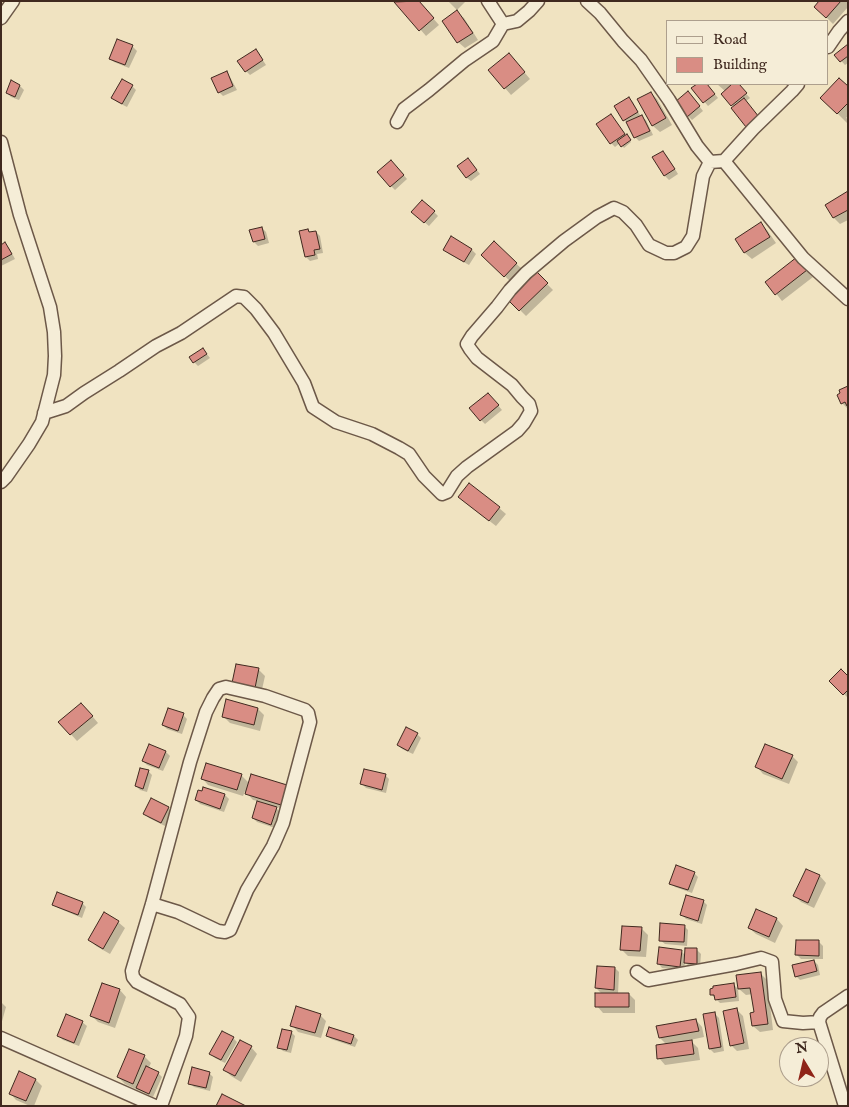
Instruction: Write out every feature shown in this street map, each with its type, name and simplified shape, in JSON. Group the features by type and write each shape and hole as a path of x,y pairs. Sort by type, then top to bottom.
{"street":[{"path":"1,18 13,1"},
{"path":"488,1 503,24"},
{"path":"397,122 404,109 465,60 493,41 503,24 517,21 538,1"},
{"path":"587,1 600,13 640,60 669,100 697,146 710,162"},
{"path":"829,46 848,21"},
{"path":"710,162 724,161 797,85"},
{"path":"1,142 20,215 50,307 54,332 54,375 42,422 29,444 1,482"},
{"path":"724,161 803,258 848,299"},
{"path":"44,413 66,406 236,296 244,298 274,333 304,383 313,407 336,422 372,434 409,454 424,476 442,494 447,492 457,476 467,466 517,431 532,411 529,404 512,385 477,358 467,344 472,336 526,273 564,241 597,217 614,208 623,212 636,225 649,245 666,253 674,253 686,247 693,236 703,176 710,162"},
{"path":"152,904 178,912 218,931 225,932 230,930 247,890 273,846 283,823 310,722 310,718 304,710 265,696 226,687 219,689 206,712 190,762 132,971 133,977 137,982 180,1004 189,1017 186,1036 161,1106"},
{"path":"637,972 648,980 761,958 772,962 775,999 783,1021 819,1022"},
{"path":"845,1106 819,1022 823,1013 848,996"},
{"path":"1,1038 155,1106"}],"building":[{"path":"419,1 434,18 419,31 394,2"},
{"path":"819,1 841,1 826,18 814,7"},
{"path":"457,10 473,33 457,43 442,21"},
{"path":"117,39 133,45 125,65 109,59"},
{"path":"848,44 848,56 840,62 834,55"},
{"path":"256,49 263,60 245,72 237,61"},
{"path":"509,53 525,72 504,89 488,70"},
{"path":"227,71 233,86 218,93 211,78"},
{"path":"839,78 848,86 848,103 837,114 820,98"},
{"path":"122,79 133,85 122,104 111,98"},
{"path":"11,80 20,85 15,97 6,93"},
{"path":"696,85 708,85 715,94 703,103 691,88"},
{"path":"731,85 740,85 747,93 731,106 721,94"},
{"path":"688,91 700,106 687,117 675,102"},
{"path":"651,92 666,118 652,126 637,99"},
{"path":"629,97 638,112 623,121 614,106"},
{"path":"744,98 759,117 746,127 731,108"},
{"path":"611,114 625,134 610,144 596,124"},
{"path":"642,115 650,131 634,138 626,122"},
{"path":"627,134 631,140 621,147 617,141"},
{"path":"663,151 675,169 664,176 652,157"},
{"path":"468,158 477,170 466,178 457,166"},
{"path":"391,160 404,175 390,187 377,172"},
{"path":"848,191 848,210 833,218 825,205"},
{"path":"422,200 435,211 424,223 411,212"},
{"path":"761,222 770,237 744,253 735,239"},
{"path":"262,227 265,239 253,242 249,230"},
{"path":"308,229 309,232 316,231 320,249 314,250 315,255 305,257 299,231"},
{"path":"451,236 472,249 464,262 443,250"},
{"path":"494,241 517,263 504,277 481,255"},
{"path":"5,242 12,254 1,260 1,245"},
{"path":"797,257 807,270 775,295 765,282"},
{"path":"537,272 548,283 519,311 508,300"},
{"path":"203,348 207,354 193,363 189,357"},
{"path":"848,386 847,406 845,402 841,404 837,395 840,393 839,390"},
{"path":"488,393 499,405 480,421 469,408"},
{"path":"469,483 500,507 489,521 458,497"},
{"path":"236,664 259,668 255,688 232,683"},
{"path":"841,669 848,676 848,690 843,695 829,681"},
{"path":"226,699 258,708 254,725 222,717"},
{"path":"81,703 93,716 70,735 58,722"},
{"path":"168,708 184,713 178,731 162,725"},
{"path":"406,727 418,733 408,751 397,745"},
{"path":"149,744 166,751 159,768 142,761"},
{"path":"765,744 793,755 782,779 755,767"},
{"path":"206,763 242,774 237,790 201,779"},
{"path":"140,768 149,770 143,789 135,786"},
{"path":"364,769 386,774 382,790 360,784"},
{"path":"251,774 287,785 281,805 245,794"},
{"path":"203,787 225,794 220,809 195,800 198,790 202,791"},
{"path":"151,798 169,807 161,823 143,814"},
{"path":"257,801 277,807 271,825 252,818"},
{"path":"676,865 695,872 688,890 669,884"},
{"path":"806,869 820,875 808,903 793,896"},
{"path":"57,892 83,902 78,915 52,905"},
{"path":"686,895 704,900 698,921 680,915"},
{"path":"756,909 777,918 769,937 748,928"},
{"path":"104,912 119,921 103,949 88,940"},
{"path":"660,923 685,925 684,942 659,941"},
{"path":"622,926 642,927 640,951 620,950"},
{"path":"796,940 819,940 819,956 795,955"},
{"path":"659,947 682,950 680,967 657,964"},
{"path":"685,948 697,948 697,964 684,963"},
{"path":"814,960 817,971 795,977 792,965"},
{"path":"597,966 615,967 614,990 595,988"},
{"path":"761,972 768,1024 752,1026 750,1013 754,1012 750,988 738,989 736,975"},
{"path":"102,983 120,989 109,1023 90,1016"},
{"path":"734,983 736,997 715,1000 714,995 710,995 710,989 713,986"},
{"path":"595,993 629,993 629,1007 595,1007"},
{"path":"296,1006 321,1014 315,1033 290,1026"},
{"path":"737,1008 744,1043 730,1046 723,1011"},
{"path":"715,1012 721,1047 709,1049 703,1014"},
{"path":"66,1014 83,1021 74,1043 57,1036"},
{"path":"696,1019 699,1031 659,1038 656,1026"},
{"path":"329,1027 354,1035 351,1044 326,1036"},
{"path":"282,1029 292,1031 287,1050 277,1048"},
{"path":"222,1031 234,1037 221,1060 209,1054"},
{"path":"240,1040 252,1046 235,1076 223,1070"},
{"path":"692,1040 694,1054 657,1059 656,1045"},
{"path":"129,1049 145,1055 133,1084 117,1077"},
{"path":"146,1066 159,1072 149,1094 136,1088"},
{"path":"192,1067 210,1072 206,1088 188,1084"},
{"path":"19,1071 36,1079 26,1101 9,1094"},
{"path":"222,1094 246,1106 216,1106"}]}
